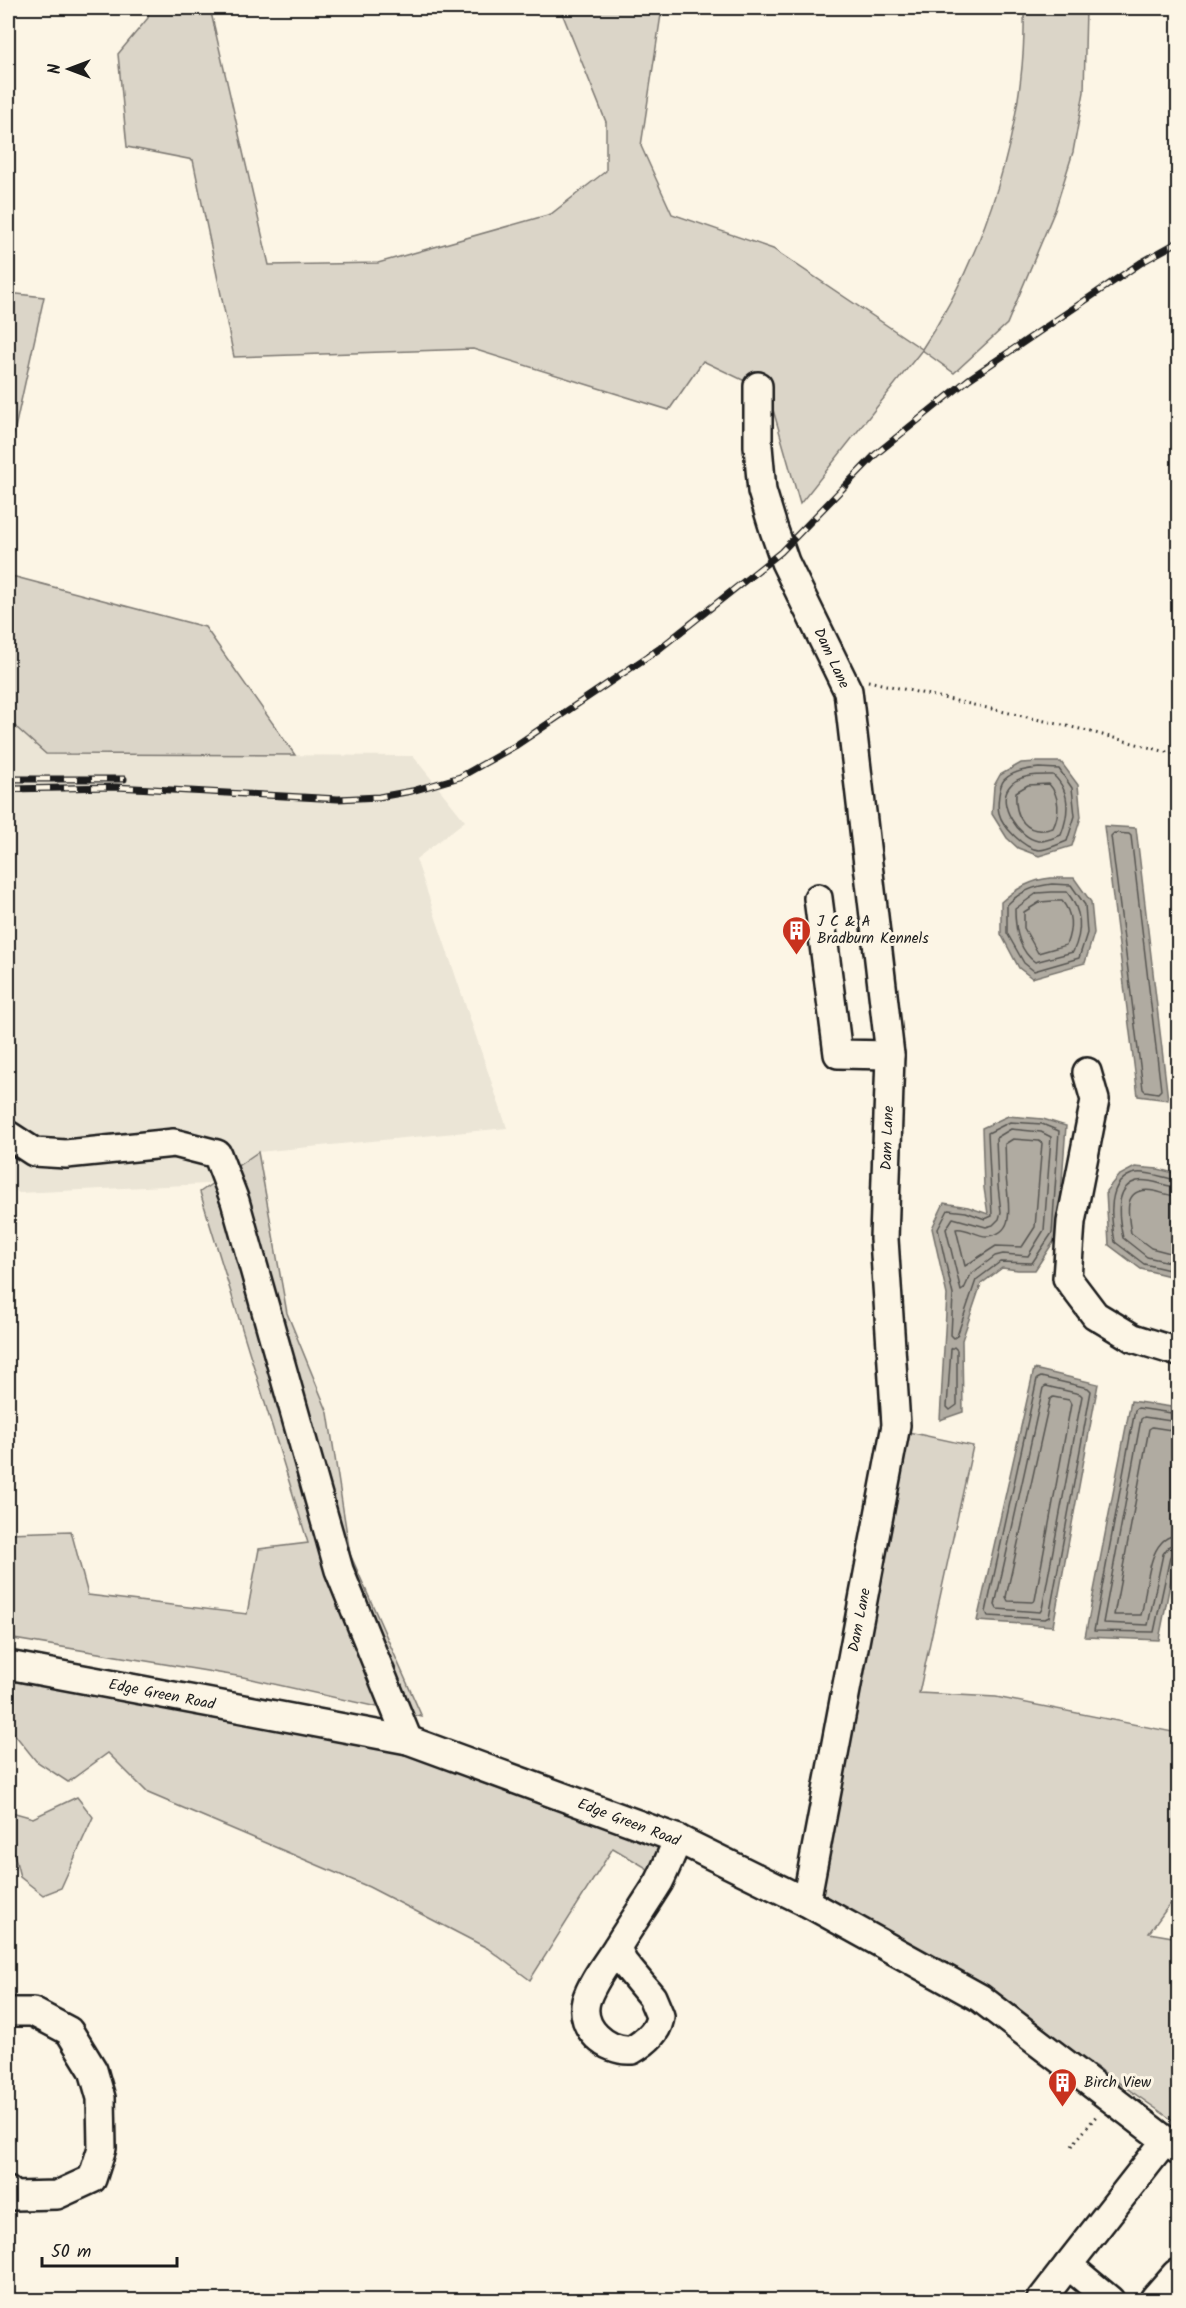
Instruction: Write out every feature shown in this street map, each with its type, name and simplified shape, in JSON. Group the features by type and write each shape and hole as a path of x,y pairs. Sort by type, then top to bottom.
{"main road":[{"path":"1157,2301 1179,2276"}],"street":[{"name":"Dam Lane","path":"758,386 758,446 762,491 785,562 842,675 848,692 890,1055 884,1239 896,1425 806,1902"},
{"path":"818,898 838,1054 890,1055"},
{"path":"1087,1072 1095,1100 1071,1222 1067,1278 1095,1315 1133,1338 1179,1352"},
{"path":"8,1135 34,1152 66,1154 174,1143 217,1154 235,1201 339,1570 408,1740"},
{"name":"Edge Green Road","path":"8,1665 408,1740 678,1839 806,1902 981,1998 1172,2145"},
{"path":"617,1947 660,1880 678,1839"},
{"path":"8,2012 33,2012 69,2031 93,2070 101,2098 102,2148 92,2180 57,2195 14,2196 8,2191"},
{"path":"1041,2301 1068,2265 1172,2145"},
{"path":"1068,2265 1110,2301"}],"path":[{"path":"842,675 1080,729 1179,755"},
{"path":"1072,2146 1111,2097"}],"shaded area":[{"path":"149,8 210,8 269,265 378,263 551,214 606,171 606,122 560,8 662,8 641,146 672,214 773,249 922,349 945,312 965,271 998,186 1010,141 1018,96 1023,52 1024,8 1086,8 1084,92 1073,152 1055,210 1007,324 954,373 922,350 800,504 768,392 703,361 669,410 473,349 234,357 193,160 127,147 118,54 148,18"},
{"path":"8,293 44,297 8,460"},
{"path":"8,575 205,627 295,755 46,754 8,720"},
{"path":"8,720 46,754 413,756 465,821 416,859 507,1128 258,1152 207,1184 19,1193 8,1184"},
{"path":"258,1152 287,1313 328,1413 350,1554 422,1717 243,1677 8,1638 8,1533 71,1531 88,1595 247,1614 259,1549 308,1543 200,1192"},
{"path":"904,1431 973,1446 919,1693 996,1697 1178,1733 1178,1893 1149,1933 1178,1938 1178,2124 979,1985 818,1891"},
{"path":"10,1672 420,1755 655,1837 664,1851 653,1872 613,1848 530,1980 487,1948 369,1887 148,1793 108,1753 68,1782 36,1761 8,1726"},
{"path":"77,1797 93,1817 61,1888 43,1895 20,1877 8,1830 8,1811 33,1818"}],"water":[{"path":"1061,762 1078,785 1081,817 1072,846 1039,856 1018,848 1007,838 992,814 994,786 1000,775 1021,763"},
{"path":"1104,826 1136,828 1168,1100 1138,1096"},
{"path":"1051,878 1074,878 1091,902 1094,933 1085,963 1032,978 1019,968 1001,934 1001,902 1025,886"},
{"path":"1008,1116 1043,1119 1066,1126 1058,1235 1035,1270 1002,1268 981,1284 962,1340 963,1412 940,1420 947,1295 932,1228 944,1203 968,1207 988,1214 984,1188 982,1128"},
{"path":"1135,1167 1178,1174 1178,1278 1141,1269 1109,1245 1106,1191 1118,1176"},
{"path":"1034,1369 1098,1384 1053,1626 977,1621"},
{"path":"1131,1401 1178,1408 1178,1544 1159,1640 1085,1637"}],"railway":[{"path":"8,789 116,787 338,799 379,797 412,791 460,777 515,746 659,649 781,552 876,454 969,379 1142,262 1178,242"},
{"path":"8,779 124,779"}],"place":[{"name":"J C & A Bradburn Kennels","path":"796,956"},
{"name":"Birch View","path":"1063,2108"}]}
